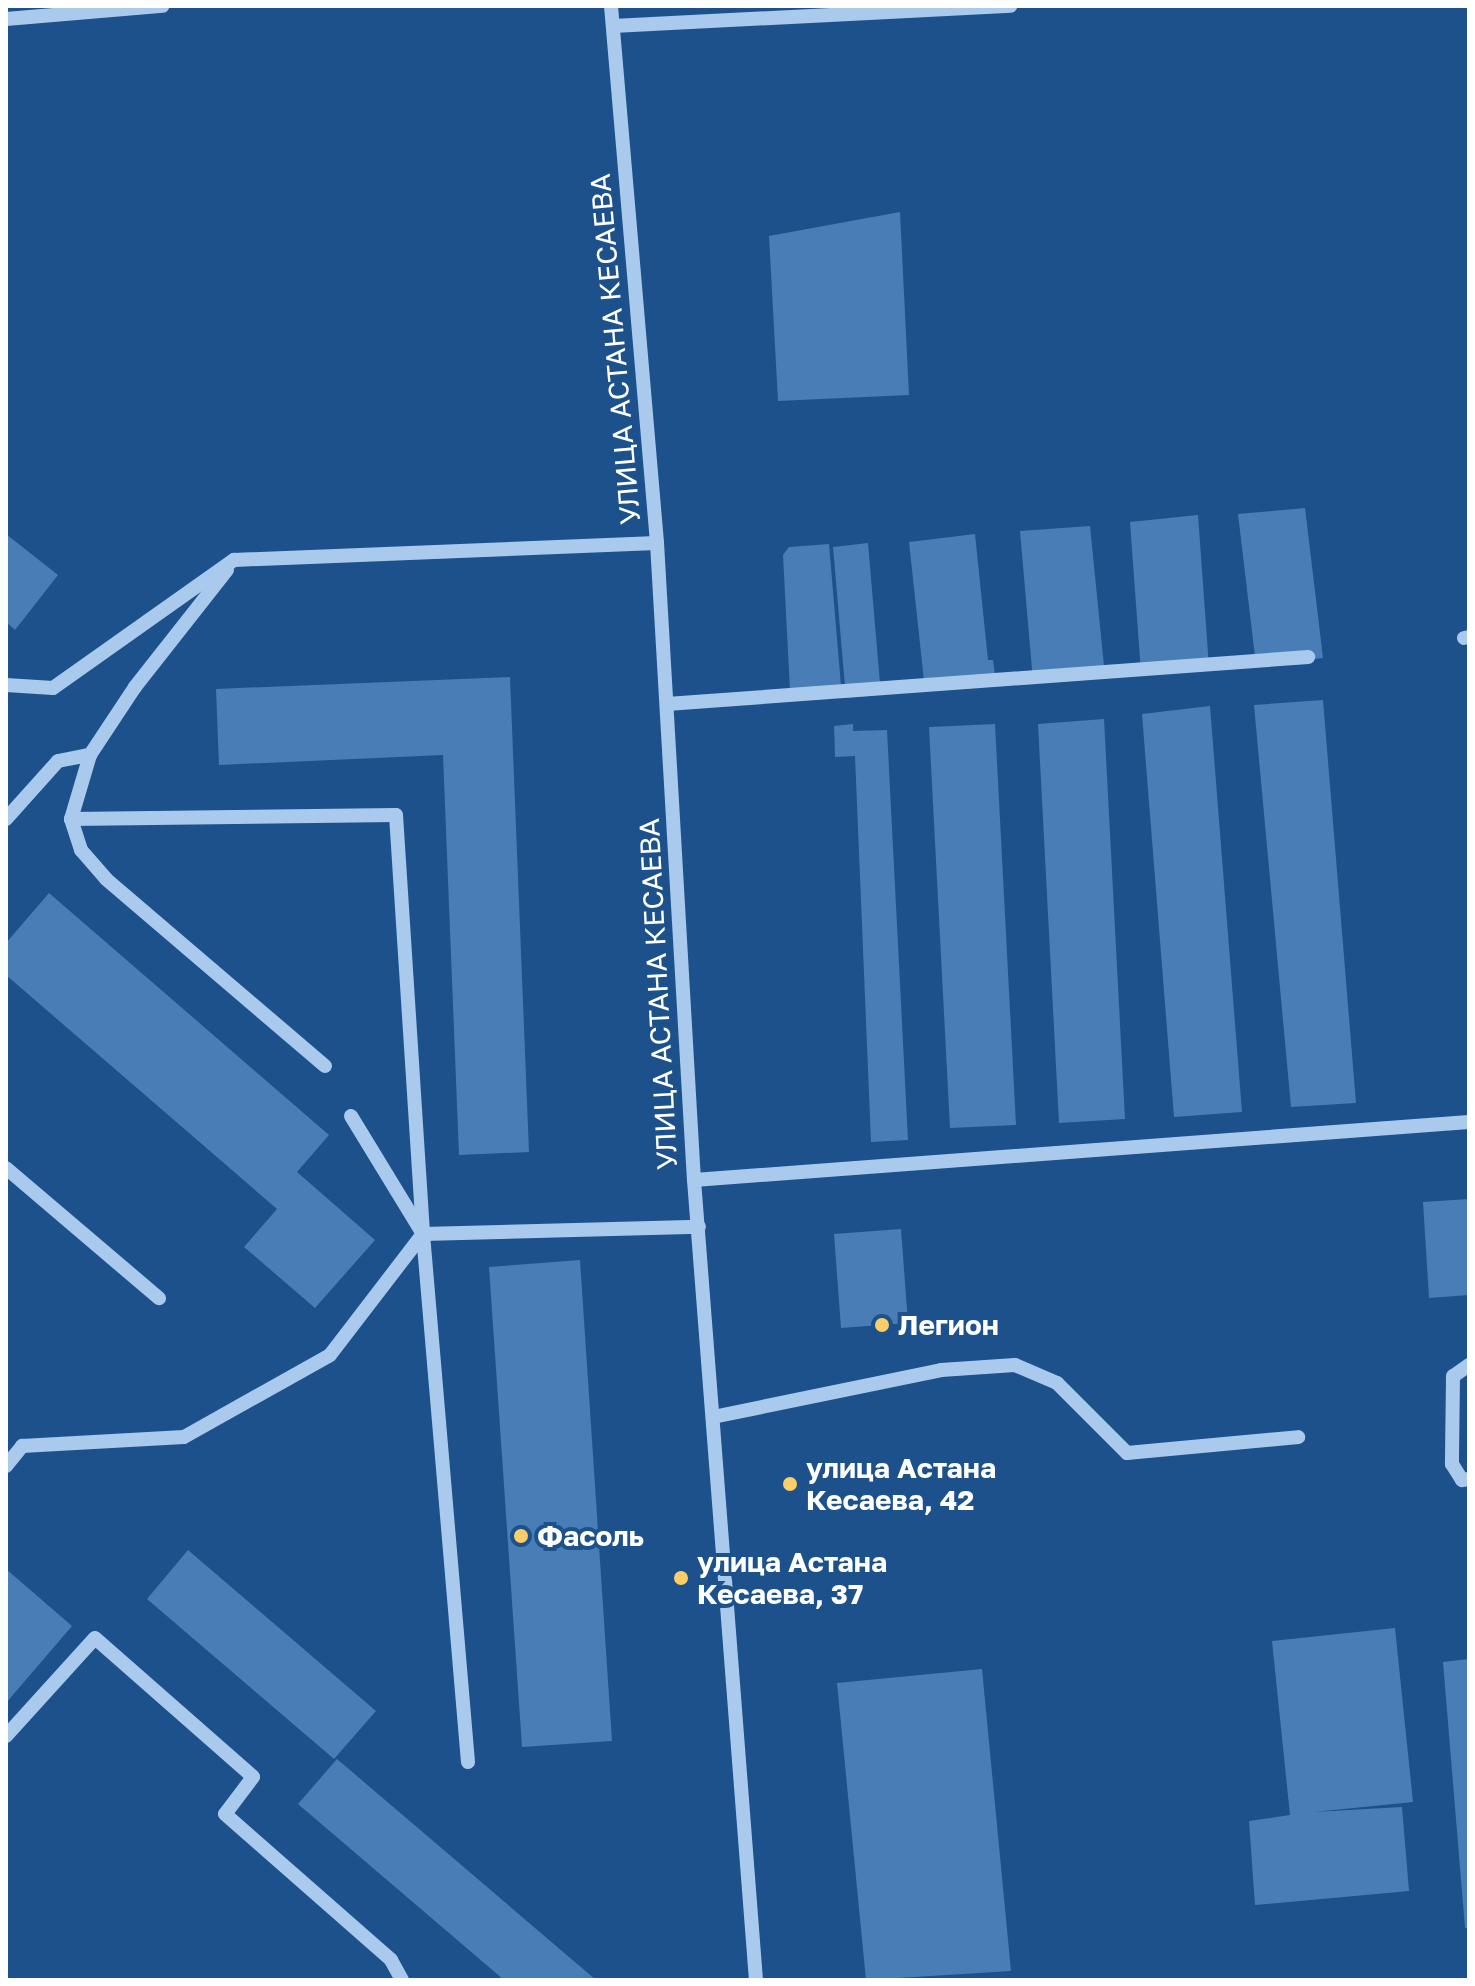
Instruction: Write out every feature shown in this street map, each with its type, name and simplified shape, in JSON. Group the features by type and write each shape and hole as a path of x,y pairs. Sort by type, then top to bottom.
{"street":[{"path":"6,19 162,6"},
{"name":"УЛИЦА АСТАНА КЕСАЕВА","path":"611,6 657,543 694,1180 756,1980"},
{"path":"613,26 1010,6"},
{"path":"6,685 53,688 234,560 657,543"},
{"path":"234,560 135,687 90,755 71,819 81,850 106,879 325,1066"},
{"path":"667,704 1308,657"},
{"path":"6,819 58,761 90,755"},
{"path":"71,819 396,815 423,1234 468,1762"},
{"path":"351,1116 423,1234"},
{"path":"694,1180 1469,1122"},
{"path":"6,1168 159,1298"},
{"path":"423,1234 699,1227"},
{"path":"6,1466 22,1446 184,1437 330,1355 423,1234"},
{"path":"713,1417 941,1370 1015,1365 1057,1383 1127,1453 1298,1437"},
{"path":"1469,1365 1453,1376 1452,1464 1462,1480 1469,1479"},
{"path":"6,1736 95,1638 253,1777 225,1814 391,1960 402,1980"}],"building":[{"path":"900,212 909,395 778,401 769,236"},
{"path":"1305,508 1323,658 1256,665 1238,514"},
{"path":"1198,515 1209,667 1141,673 1130,522"},
{"path":"1090,526 1105,676 1033,681 1020,531"},
{"path":"6,534 58,575 15,630 6,622"},
{"path":"975,534 988,660 993,660 996,683 925,690 909,542"},
{"path":"868,543 881,695 846,698 833,547"},
{"path":"829,544 841,686 790,691 783,555 789,547"},
{"path":"510,677 529,1152 459,1155 443,755 219,765 216,689"},
{"path":"1323,700 1356,1103 1291,1107 1254,705"},
{"path":"1210,706 1242,1112 1174,1117 1142,714"},
{"path":"1104,719 1125,1119 1059,1123 1038,724"},
{"path":"853,724 853,731 887,730 908,1140 871,1142 855,756 835,757 834,726"},
{"path":"995,724 1016,1125 950,1128 929,727"},
{"path":"49,893 329,1135 297,1172 375,1240 315,1308 244,1247 277,1209 6,975 6,943"},
{"path":"1469,1199 1469,1295 1429,1298 1423,1202"},
{"path":"901,1229 908,1323 841,1328 834,1234"},
{"path":"580,1260 612,1741 522,1747 489,1267"},
{"path":"188,1550 376,1711 334,1759 147,1599"},
{"path":"6,1569 72,1626 6,1703"},
{"path":"1395,1628 1413,1802 1314,1812 1402,1807 1409,1891 1255,1905 1249,1821 1290,1815 1272,1641"},
{"path":"1469,1659 1469,1928 1465,1928 1443,1662"},
{"path":"982,1669 1011,1971 866,1980 837,1683"},
{"path":"337,1759 596,1980 504,1980 298,1804"}],"place":[{"name":"Легион","path":"882,1325"},
{"name":"улица Астана Кесаева, 42","path":"790,1484"},
{"name":"Фасоль","path":"521,1536"},
{"name":"улица Астана Кесаева, 37","path":"681,1578"}]}
